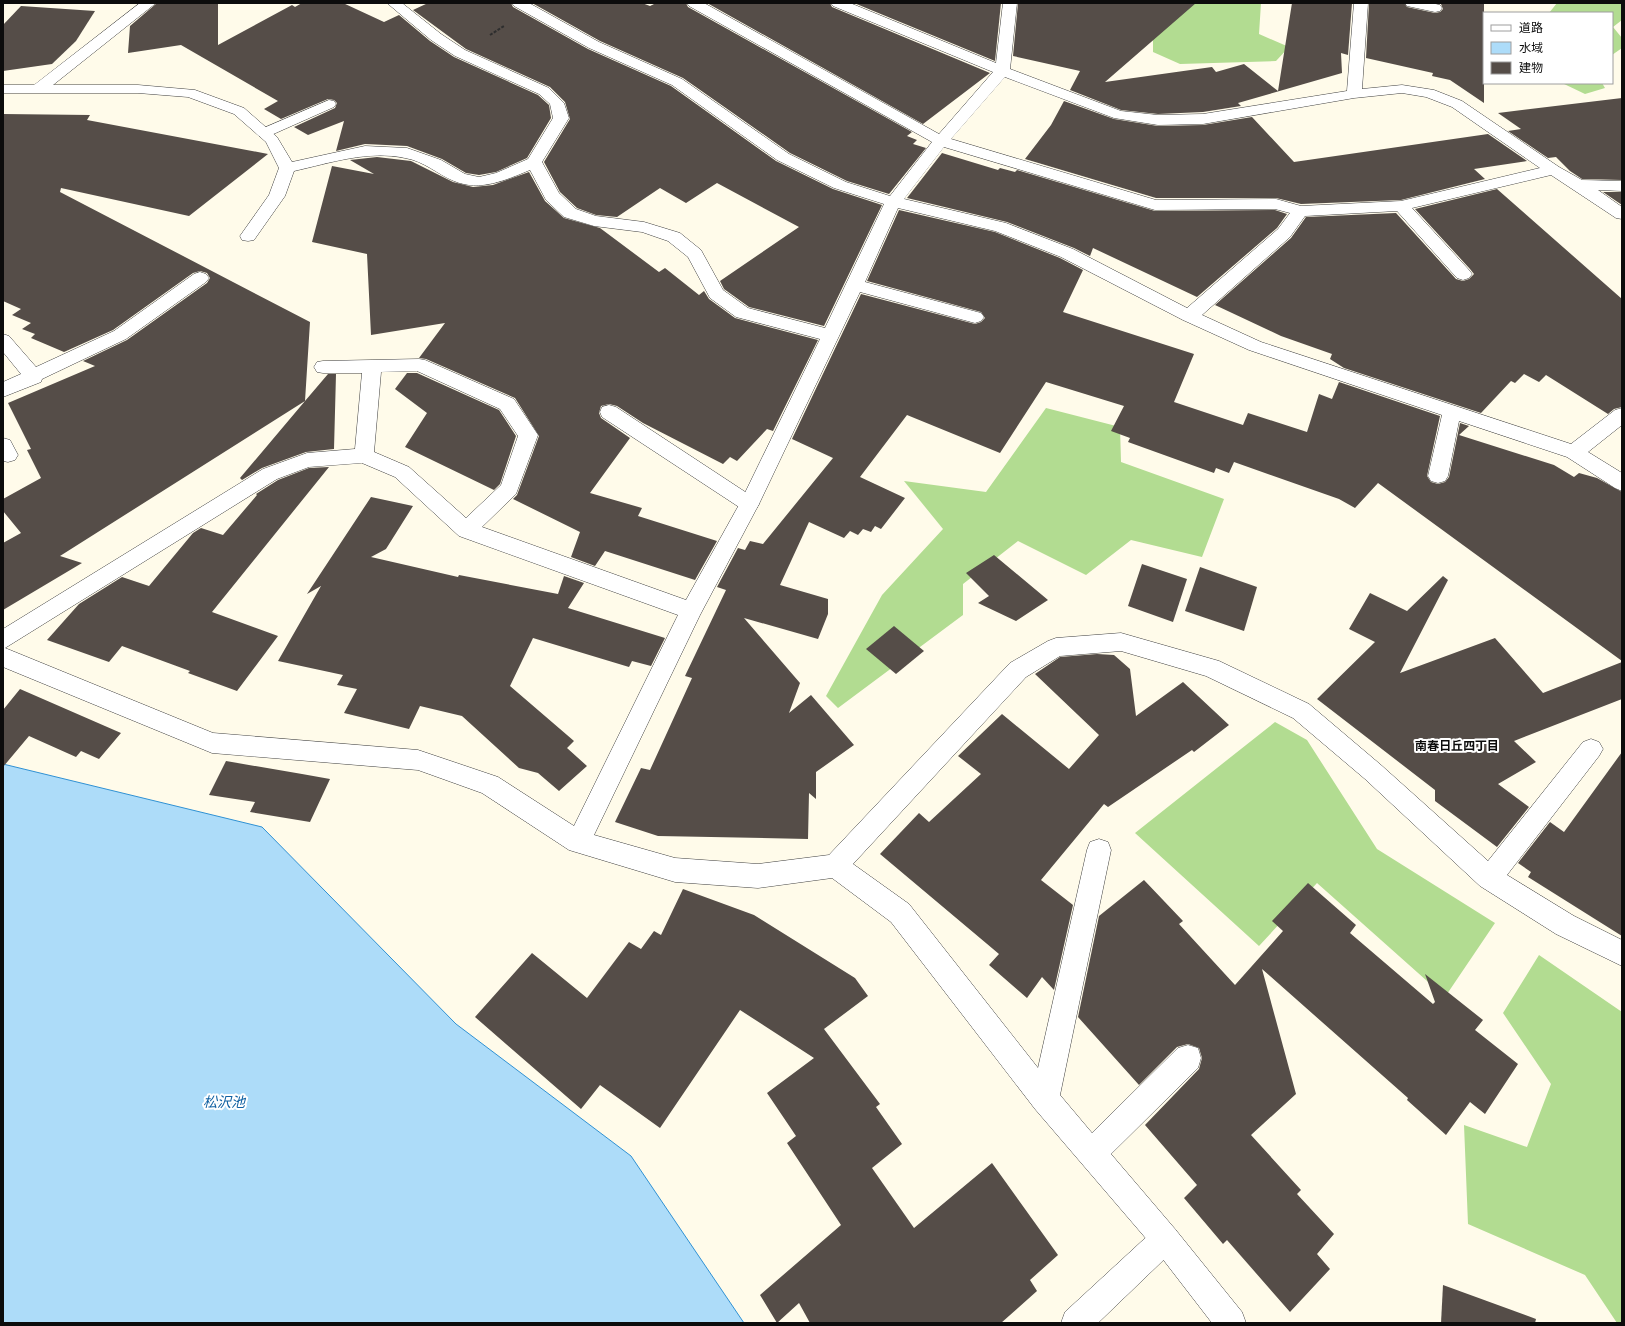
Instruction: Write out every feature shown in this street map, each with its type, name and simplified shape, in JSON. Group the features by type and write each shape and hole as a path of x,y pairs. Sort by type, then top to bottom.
{"street":[{"path":"38,89 149,3"},
{"path":"287,168 366,151 407,153 435,163 460,178 479,182 502,176 534,162 562,118 557,102 544,91 460,53 436,37 394,3"},
{"path":"520,3 594,45 677,82 783,157 840,185 893,202 1000,227 1059,250 1189,316 1255,346 1574,452 1622,483"},
{"path":"694,3 941,141 1155,205 1276,204 1300,211 1401,206 1553,170"},
{"path":"838,3 1002,71 1119,115 1158,120 1203,119 1354,94 1402,89 1429,93 1457,104 1553,170 1579,185 1622,214"},
{"path":"578,842 691,612 749,504 855,286 893,202 941,141 1002,71 1010,3"},
{"path":"1354,94 1361,3"},
{"path":"1412,3 1435,8"},
{"path":"3,89 138,89 190,94 239,111 272,140 287,168 277,196 248,236"},
{"path":"264,134 329,104"},
{"path":"534,162 552,196 570,213 594,221 644,227 674,237 695,254 716,294 742,313 830,335"},
{"path":"1579,185 1622,186"},
{"path":"1401,206 1463,274"},
{"path":"1189,316 1284,233 1300,211"},
{"path":"3,390 34,377 120,335 200,278"},
{"path":"855,286 975,317"},
{"path":"3,340 34,377"},
{"path":"323,367 419,365 507,404 528,435 509,489 466,530"},
{"path":"364,456 372,367"},
{"path":"1438,476 1452,411"},
{"path":"609,412 749,504"},
{"path":"1574,452 1622,415"},
{"path":"3,640 270,474 307,460 364,456 402,472 466,530 691,612"},
{"path":"3,657 212,743 418,760 490,785 578,842 675,870 758,876 835,866 1018,670 1056,648 1121,642 1211,668 1300,711 1373,772 1488,878 1565,925 1622,953"},
{"path":"1488,878 1591,749"},
{"path":"1045,1099 1099,850"},
{"path":"835,866 900,913 1045,1099 1165,1239 1231,1323"},
{"path":"1091,1154 1188,1058"},
{"path":"1076,1323 1165,1239"}],"green space":[{"path":"1100,3 1261,3 1259,34 1289,47 1276,61 1180,64 1153,52 1153,28"},
{"path":"1557,3 1622,3 1622,20 1613,27 1613,12 1550,12"},
{"path":"1613,27 1622,38 1622,48 1613,54"},
{"path":"1564,84 1603,84 1605,88 1585,94"},
{"path":"1046,408 1120,427 1121,462 1224,499 1202,557 1131,540 1086,575 1018,541 963,584 963,615 838,708 826,696 882,595 943,529 904,481 986,492"},
{"path":"1275,722 1307,740 1377,849 1495,923 1445,997 1317,883 1259,946 1135,833"},
{"path":"1539,955 1622,1012 1622,1323 1617,1323 1585,1275 1468,1224 1464,1125 1527,1147 1551,1084 1503,1013"}],"water":[{"name":"松沢池","path":"3,764 262,827 456,1024 631,1156 744,1323 3,1323"}],"building":[{"path":"157,3 218,3 218,45 292,5 295,7 302,3 343,3 384,22 399,15 430,41 454,57 538,95 549,105 551,118 527,158 496,172 479,175 466,173 442,159 407,146 365,144 336,151 344,121 308,135 294,127 335,108 337,103 334,100 328,99 281,119 264,109 278,101 181,45 128,53 130,26"},
{"path":"428,3 511,3 513,7 588,49 671,86 776,161 833,189 882,205 824,326 749,307 724,289 720,281 799,227 717,183 686,203 660,188 617,217 596,215 577,208 560,192 544,162 570,119 565,102 550,87 466,49 413,10"},
{"path":"532,3 642,3 650,6 656,3 686,3 688,7 912,132 907,136 917,140 913,144 926,148 889,194 847,181 790,153 683,78 600,41"},
{"path":"707,3 830,3 832,7 990,73 923,124"},
{"path":"854,3 1001,3 995,61"},
{"path":"1018,3 1196,3 1105,82 1212,67 1216,72 1244,64 1278,91 1292,3 1352,3 1348,55 1341,53 1342,73 1238,103 1241,106 1203,112 1158,114 1121,110 1070,90 1080,71 1013,56"},
{"path":"1369,3 1404,3 1407,7 1435,13 1440,12 1443,9 1441,4 1438,3 1484,3 1484,103 1450,80 1432,76 1433,73 1366,58"},
{"path":"21,6 95,11 76,41 52,64 3,71 3,25"},
{"path":"1622,98 1622,180 1582,179 1570,171 1556,157 1548,158 1508,131 1521,129 1498,113"},
{"path":"1064,101 1114,119 1158,126 1203,125 1252,117 1294,162 1488,134 1527,161 1474,169 1485,179 1401,200 1301,204 1276,198 1156,198 1025,159 1051,125"},
{"path":"3,114 90,115 87,120 268,154 189,216 61,188 60,192 310,322 305,401 60,556 82,563 3,610 3,543 21,533 3,511 3,499 41,478 27,450 31,449 8,403 95,366 83,361 127,340 207,283 210,278 207,273 200,271 193,273 113,330 64,352 31,338 35,334 22,329 31,323 12,315 21,309 3,301"},
{"path":"942,153 998,170 1000,168 1015,172 1017,170 1155,211 1275,210 1287,214 1277,228 1197,297 1093,248 1090,256 1074,248 1007,222 907,198"},
{"path":"377,157 411,161 453,182 473,187 493,185 529,172 545,201 564,218 600,228 659,272 665,268 699,295 704,291 709,299 735,318 818,340 773,431 767,429 737,461 730,457 723,464 643,423 617,406 609,404 601,406 599,413 601,418 630,438 590,493 642,508 638,516 717,541 695,580 605,551 595,566 571,557 580,532 513,499 517,495 539,436 515,398 426,359 419,358 445,323 371,335 367,254 312,242 332,166 374,174 350,160"},
{"path":"1497,189 1622,299 1622,407 1614,409 1608,414 1546,375 1539,382 1524,374 1515,383 1511,381 1481,413 1344,368 1330,359 1332,354 1281,336 1215,305 1291,238 1306,217 1396,213 1456,279 1463,281 1469,279 1474,274 1415,209"},
{"path":"1603,192 1622,192 1622,205"},
{"path":"899,210 995,232 1060,258 1083,270 1063,312 1194,354 1174,402 1243,425 1248,413 1307,432 1319,394 1332,399 1339,382 1440,416 1427,476 1431,482 1438,484 1445,482 1449,477 1460,423 1469,426 1459,435 1554,465 1574,477 1579,473 1597,478 1622,492 1622,661 1378,483 1355,508 1339,499 1234,462 1229,473 1216,468 1214,473 1128,442 1130,438 1111,431 1124,406 1046,382 1000,453 907,415 860,477 905,498 881,529 875,526 871,532 863,529 858,535 850,531 844,538 809,522 780,585 828,599 828,614 818,639 744,618 800,683 789,713 811,695 854,745 816,772 816,799 809,793 808,839 658,836 615,822 641,768 650,770 692,678 685,676 726,590 717,587 738,548 745,550 750,541 763,544 833,458 792,439 861,294 975,324 981,322 985,318 981,312 867,281"},
{"path":"407,373 417,373 499,410 516,436 500,484 494,490 405,447 427,413 395,389"},
{"path":"328,374 336,374 334,449 306,452 262,468 242,480 240,478"},
{"path":"329,467 212,612 278,636 237,691 188,673 190,671 122,646 109,662 47,640 79,604 122,577 149,586 193,533 201,528 223,535 257,495 256,494 278,480 309,468"},
{"path":"371,497 413,506 386,549 371,557 458,577 459,575 558,594 564,576 584,583 568,608 665,638 651,666 632,661 629,667 533,638 510,686 574,741 567,748 587,766 559,791 538,773 519,768 462,716 420,706 409,729 344,713 357,689 337,685 343,675 278,661 321,586 307,594"},
{"path":"994,555 1048,600 1016,621 978,603 989,596 966,573"},
{"path":"1142,564 1187,579 1173,622 1128,606"},
{"path":"1200,567 1257,587 1244,631 1185,611"},
{"path":"1443,576 1448,580 1400,673 1495,638 1543,693 1622,662 1622,699 1514,741 1536,762 1498,784 1529,807 1497,847 1435,801 1435,790 1317,699 1375,642 1349,629 1370,593 1407,611"},
{"path":"894,626 924,651 896,674 866,649"},
{"path":"1097,654 1114,655 1130,669 1136,716 1183,682 1229,725 1194,752 1192,750 1108,807 1104,804 1041,880 1073,905 1054,990 1042,977 1027,998 989,965 999,954 880,854 919,813 929,822 981,774 958,756 1002,714 1069,769 1099,735 1035,674 1060,657"},
{"path":"20,689 121,733 99,759 81,751 76,757 29,736 3,767 3,710"},
{"path":"1622,752 1622,936 1528,877 1531,872 1518,863 1550,822 1564,832"},
{"path":"226,761 330,779 310,822 250,812 255,802 209,795"},
{"path":"1144,880 1183,921 1179,924 1235,985 1283,931 1272,921 1308,883 1356,925 1350,933 1433,1004 1435,1002 1425,974 1483,1020 1475,1030 1518,1064 1485,1114 1470,1102 1446,1135 1407,1100 1408,1098 1262,969 1296,1094 1251,1135 1301,1190 1297,1194 1334,1234 1317,1254 1330,1269 1290,1312 1227,1240 1223,1244 1184,1198 1197,1185 1145,1125 1199,1069 1202,1058 1199,1048 1188,1044 1177,1047 1139,1085 1078,1017 1099,916"},
{"path":"683,889 754,915 855,978 868,996 824,1029 880,1104 876,1107 902,1144 872,1168 914,1228 992,1163 1058,1255 1030,1280 1037,1291 1001,1323 810,1323 799,1303 777,1323 760,1295 841,1225 787,1143 796,1136 767,1093 814,1058 740,1010 660,1128 600,1085 581,1109 475,1017 532,953 587,998 629,942 641,949 654,931 661,935"},
{"path":"1443,1285 1536,1319 1535,1323 1441,1323"}],"district":[{"name":"南春日丘四丁目","path":"1457,746"}]}
